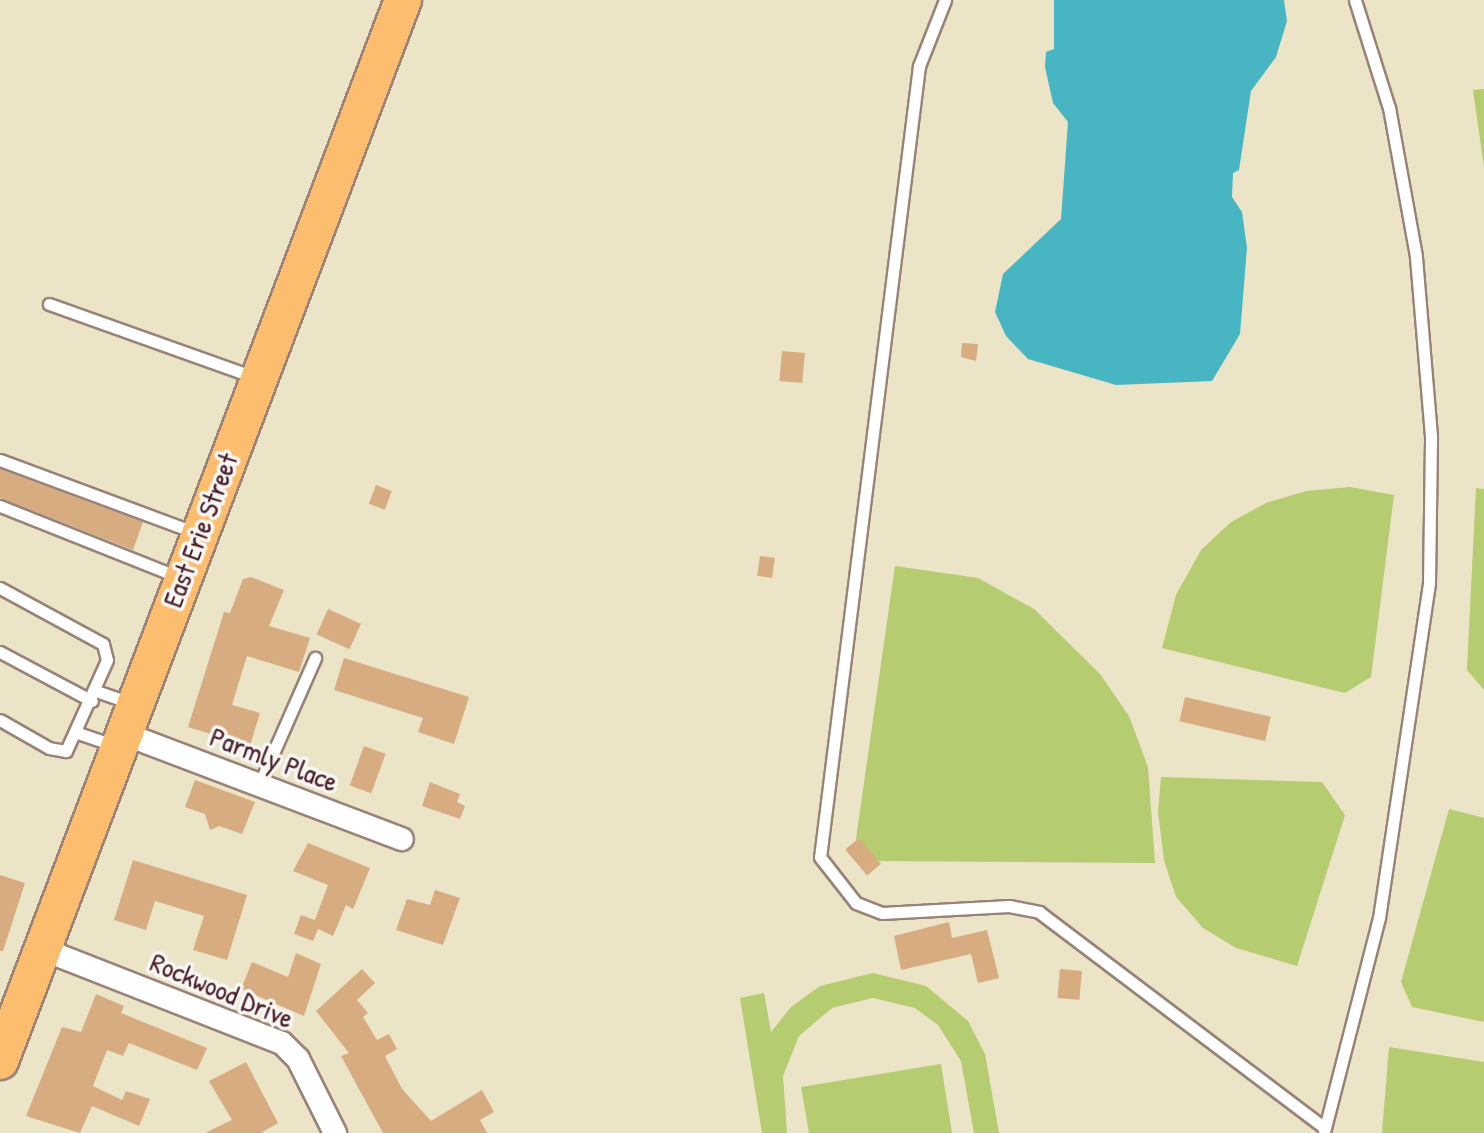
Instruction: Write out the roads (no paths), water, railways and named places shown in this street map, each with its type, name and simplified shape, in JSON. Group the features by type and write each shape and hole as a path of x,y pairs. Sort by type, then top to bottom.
{"main road":[{"name":"East Erie Street","path":"0,1061 403,0"}],"street":[{"name":"Parmly Place","path":"127,729 259,785 402,839"},
{"name":"Rockwood Drive","path":"42,949 282,1043 298,1059 335,1133"}],"lane":[{"path":"945,0 919,66 820,857 856,903 882,913 1009,906 1039,912 1324,1130 1379,918 1429,583 1431,436 1416,256 1389,108 1355,0"},
{"path":"49,304 258,378"},
{"path":"0,460 199,534"},
{"path":"0,506 181,579"},
{"path":"0,588 103,644 106,669 73,746 58,751 0,720"},
{"path":"0,652 94,696 127,729"},
{"path":"259,785 315,658"},
{"path":"78,733 127,729"}],"water":[{"path":"1054,0 1284,0 1287,21 1276,57 1251,91 1239,170 1233,173 1232,197 1242,212 1247,248 1240,334 1212,381 1116,385 1028,359 1006,336 995,312 1003,274 1061,219 1068,122 1053,103 1045,67 1046,52 1054,49"}]}
